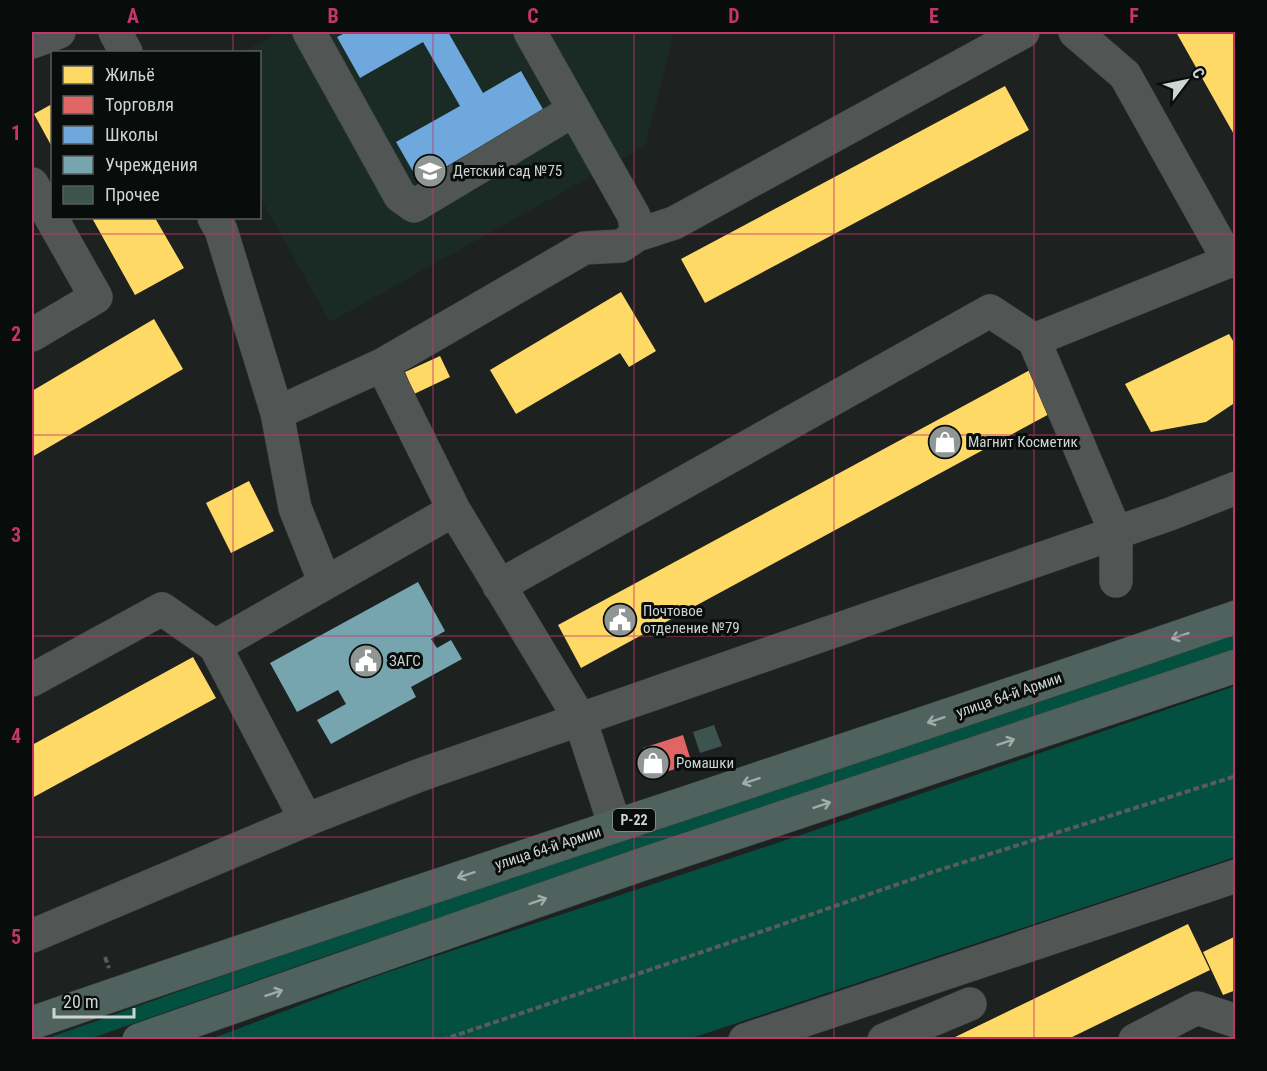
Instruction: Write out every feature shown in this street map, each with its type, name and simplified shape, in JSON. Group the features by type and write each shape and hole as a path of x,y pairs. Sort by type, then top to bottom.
{"highway":[{"name":"улица 64-й Армии","path":"32,1023 232,953 1033,688 1236,617"},
{"path":"139,1040 644,864 1236,666"}],"street":[{"path":"32,42 60,32"},
{"path":"115,32 125,51"},
{"path":"309,32 400,196 414,206 574,110"},
{"path":"530,32 634,216 636,235"},
{"path":"277,413 382,365 584,248 621,246 636,235 674,223 1023,32"},
{"path":"1034,340 1232,261 1125,75 1075,32"},
{"path":"32,184 51,218"},
{"path":"32,335 96,297 52,219"},
{"path":"215,219 221,230 277,413 295,508 325,583"},
{"path":"499,586 990,311 1034,340 1116,533 1116,581"},
{"path":"382,365 454,510 580,720 615,826"},
{"path":"32,936 306,820 420,775 1116,533 1236,488"},
{"path":"215,646 454,510"},
{"path":"32,680 162,609 215,646 306,820"},
{"path":"745,1040 790,1032 1236,876"},
{"path":"884,1040 970,1004"},
{"path":"1135,1040 1197,1008 1236,1021"}],"path":[{"path":"442,1040 933,872 1236,776"}],"shaded area":[{"name":"Детский сад №75","path":"273,32 674,32 645,146 330,322 261,199 261,51 245,51 274,35"}],"green space":[{"path":"1235,628 1235,651 323,957 89,1039 43,1040 225,975"},
{"path":"1235,686 1235,857 689,1039 211,1039 382,974 795,837"}],"building: Жильё":[{"path":"1176,32 1236,32 1236,138"},
{"path":"1005,86 1029,130 705,303 681,259"},
{"path":"51,105 51,145 34,114"},
{"path":"93,219 156,219 184,268 135,295"},
{"path":"621,292 656,351 629,367 620,353 516,414 490,370"},
{"path":"154,319 183,369 32,457 32,391"},
{"path":"1229,334 1236,346 1236,402 1206,422 1151,432 1125,384"},
{"path":"440,356 450,377 414,394 405,372"},
{"path":"1030,370 1053,412 581,668 558,625"},
{"path":"249,481 274,531 231,553 206,503"},
{"path":"193,657 216,698 32,798 32,745"},
{"path":"1188,924 1210,970 1066,1040 949,1040"},
{"path":"1236,936 1236,990 1223,995 1203,952"}],"building: Торговля":[{"path":"683,735 692,764 652,776 643,748"}],"building: Школы":[{"path":"347,32 448,32 483,93 521,71 544,111 419,182 396,142 460,106 423,42 360,78 337,37"}],"building: Учреждения":[{"name":"ЗАГС","path":"418,582 445,631 431,639 437,648 451,640 462,659 411,687 416,697 331,744 317,720 346,704 338,690 297,712 270,663"}],"building: Прочее":[{"path":"714,725 722,746 700,753 693,732"}],"place":[{"name":"Детский сад №75","path":"430,171"},
{"name":"Магнит Косметик","path":"945,442"},
{"name":"Почтовое отделение №79","path":"620,620"},
{"name":"ЗАГС","path":"366,661"},
{"name":"Ромашки","path":"653,763"}]}
